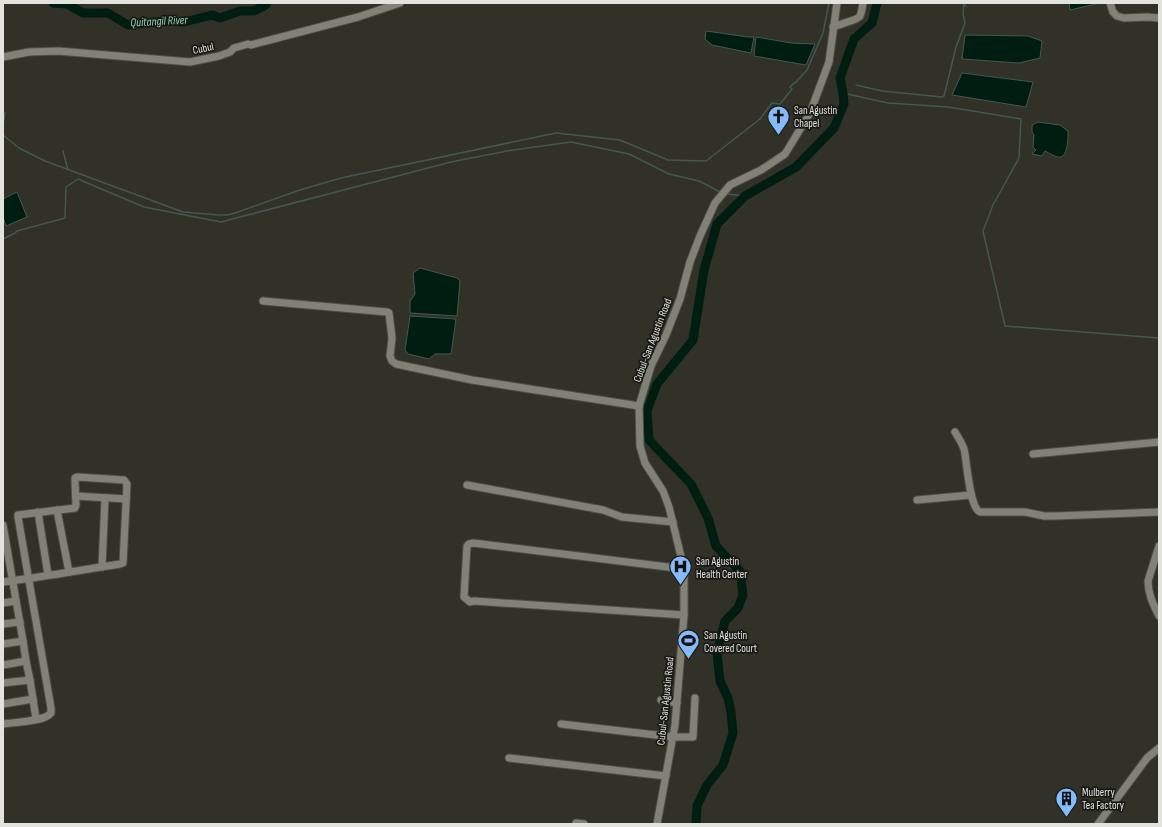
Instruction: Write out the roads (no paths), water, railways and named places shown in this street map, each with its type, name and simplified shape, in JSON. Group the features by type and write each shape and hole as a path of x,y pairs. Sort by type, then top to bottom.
{"street":[{"name":"Cubul","path":"3,57 29,52 58,51 190,62 219,56 248,44 251,45 358,17 400,3"},
{"name":"Cubul-San Agustin Road","path":"657,824 673,737 677,703 684,615 684,569 673,522 663,491 645,463 640,446 639,406 651,366 666,335 680,299 690,262 715,203 730,185 761,170 784,154 810,113 829,62 833,27 838,3"},
{"path":"833,27 845,22 857,20 860,16 863,3"},
{"path":"1110,3 1113,12 1117,16 1124,18 1159,18"},
{"path":"263,301 387,312 389,313 392,338 390,356 392,361 396,364 472,380 639,406"},
{"path":"955,432 964,448 971,495 976,509 980,512 1025,512 1044,516 1159,512"},
{"path":"1033,454 1159,442"},
{"path":"3,582 12,581 28,578 102,567 124,562 127,484 124,480 75,478 76,508 20,514 18,517 28,578 51,713 49,716 36,719 3,724"},
{"path":"467,485 603,510 622,517 673,522"},
{"path":"917,500 971,495"},
{"path":"76,496 126,499"},
{"path":"102,567 106,498"},
{"path":"57,510 69,572"},
{"path":"38,512 48,575"},
{"path":"3,525 36,719"},
{"path":"684,569 473,543 467,546 464,597 470,602 474,601 684,615"},
{"path":"1159,546 1148,581 1148,593 1159,616"},
{"path":"3,603 16,601"},
{"path":"3,624 20,622"},
{"path":"3,644 23,641"},
{"path":"3,664 26,661"},
{"path":"3,683 30,680"},
{"path":"561,724 673,737 693,736 695,698"},
{"path":"3,704 33,699"},
{"path":"661,700 677,703"},
{"path":"1098,824 1147,758 1159,748"},
{"path":"509,758 666,776"}],"waterway":[{"name":"Quitangil River","path":"53,3 67,4 83,13 108,13 128,25 165,21 184,22 212,15 220,18 240,11 254,11 266,5 266,3"},
{"path":"3,135 19,148 45,161 183,212 218,215 235,213 300,190 341,178 556,133 620,140 668,160 706,161 760,119 772,103 780,104 792,89 790,87 807,70 823,33 829,3"},
{"path":"696,824 697,806 707,785 723,765 733,733 728,698 720,681 717,653 725,621 738,608 743,595 740,571 716,546 708,518 691,484 649,440 647,411 657,384 693,340 704,270 717,224 745,196 796,167 834,128 844,104 840,78 854,39 872,23 877,3"},
{"path":"962,3 966,6"},
{"path":"856,85 882,91 944,96 956,47 965,23 963,14 964,3"},
{"path":"843,93 888,103 948,107 1021,119 1019,158 993,205 983,231 1005,326 1159,338"},
{"path":"3,126 5,113"},
{"path":"3,239 17,231 65,218 66,187 78,179 144,207 221,222 451,162 507,151 571,142 629,154 669,174 699,181 720,192"},
{"path":"63,151 68,170"},
{"path":"728,194 745,196"}],"place":[{"name":"San Agustin Chapel","path":"778,136"},
{"name":"San Agustin Health Center","path":"680,586"},
{"name":"San Agustin Covered Court","path":"689,660"},
{"name":"Mulberry Tea Factory","path":"1066,818"}]}
